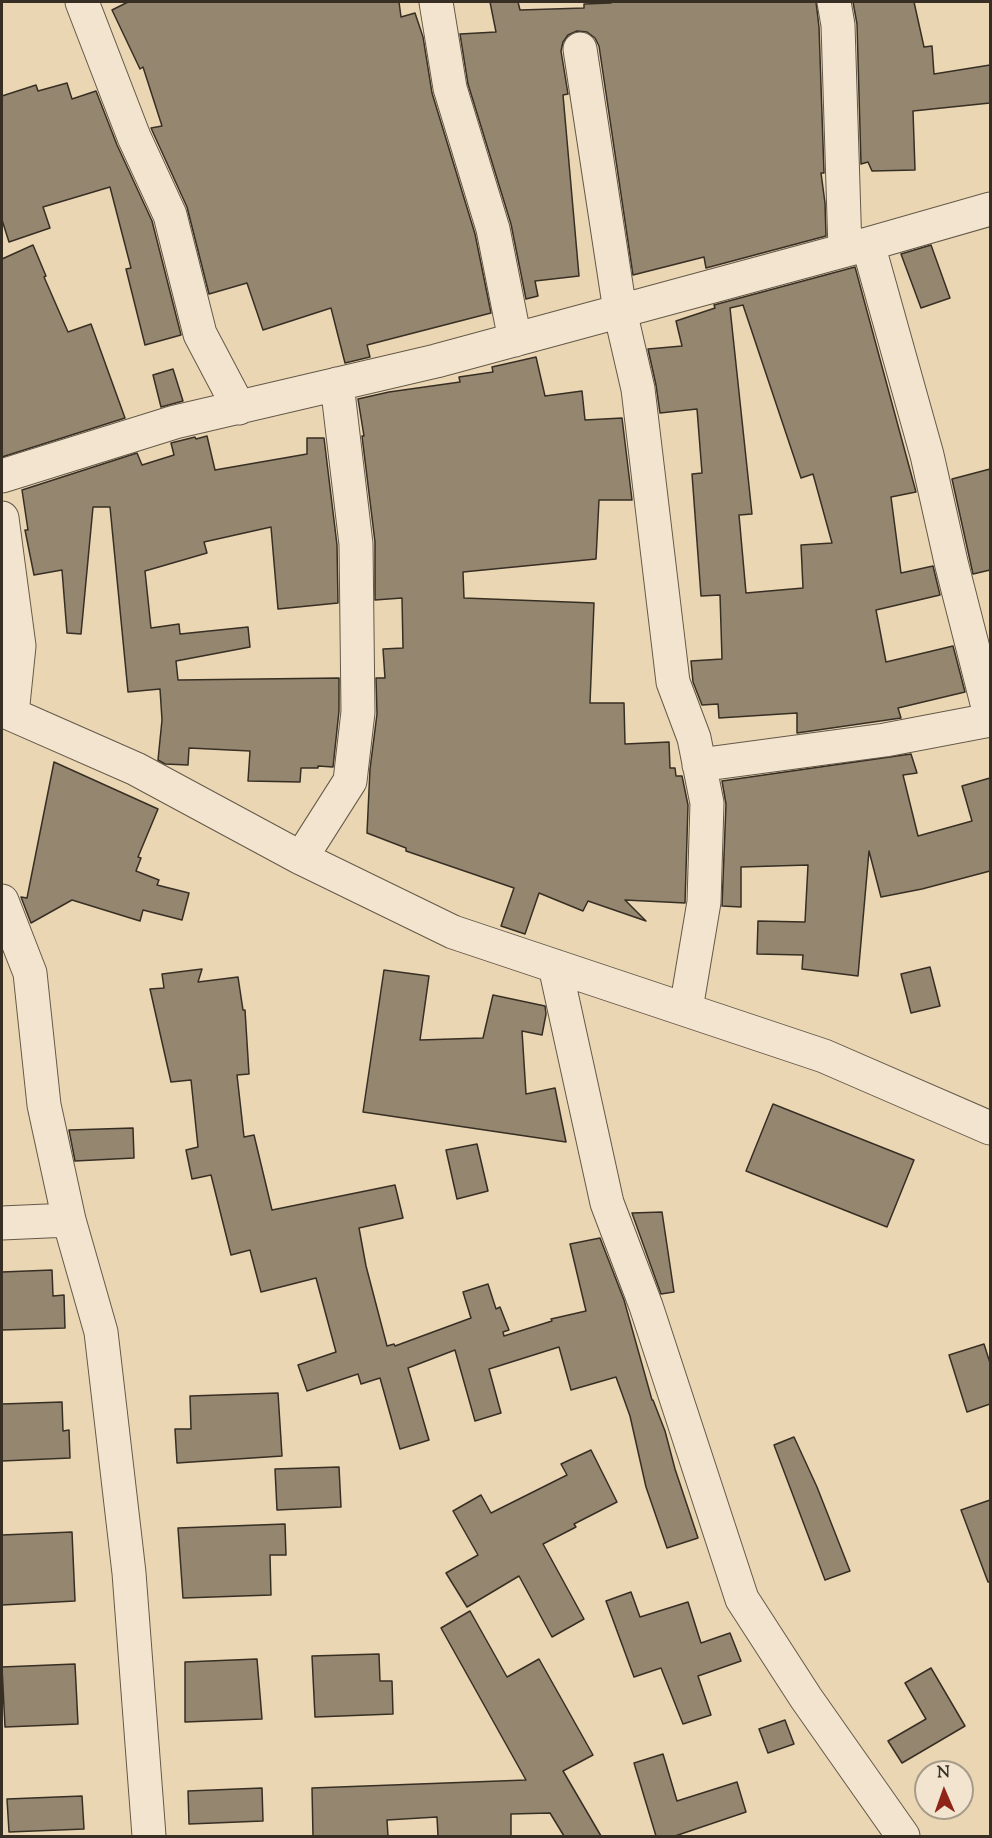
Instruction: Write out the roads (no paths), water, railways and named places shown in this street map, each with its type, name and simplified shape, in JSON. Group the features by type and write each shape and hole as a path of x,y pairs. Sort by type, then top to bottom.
{"street":[{"path":"82,2 134,137 170,216 200,334 239,408"},
{"path":"436,2 450,88 493,229 515,340"},
{"path":"834,2 838,25 856,247 927,456 990,715"},
{"path":"580,49 620,311 638,389 673,682 694,738 707,803 704,902 686,1010"},
{"path":"2,476 175,422 436,361 856,247 990,208"},
{"path":"301,858 350,781 358,712 356,544 337,384"},
{"path":"2,518 19,646 7,712 136,769 301,858 453,932 825,1056 990,1128"},
{"path":"699,765 885,740 990,720"},
{"path":"2,901 30,973 44,1105 69,1220 101,1332 129,1573 148,1836"},
{"path":"555,966 607,1203 646,1306 742,1599 806,1698 903,1836"},
{"path":"2,1223 69,1220"}]}
